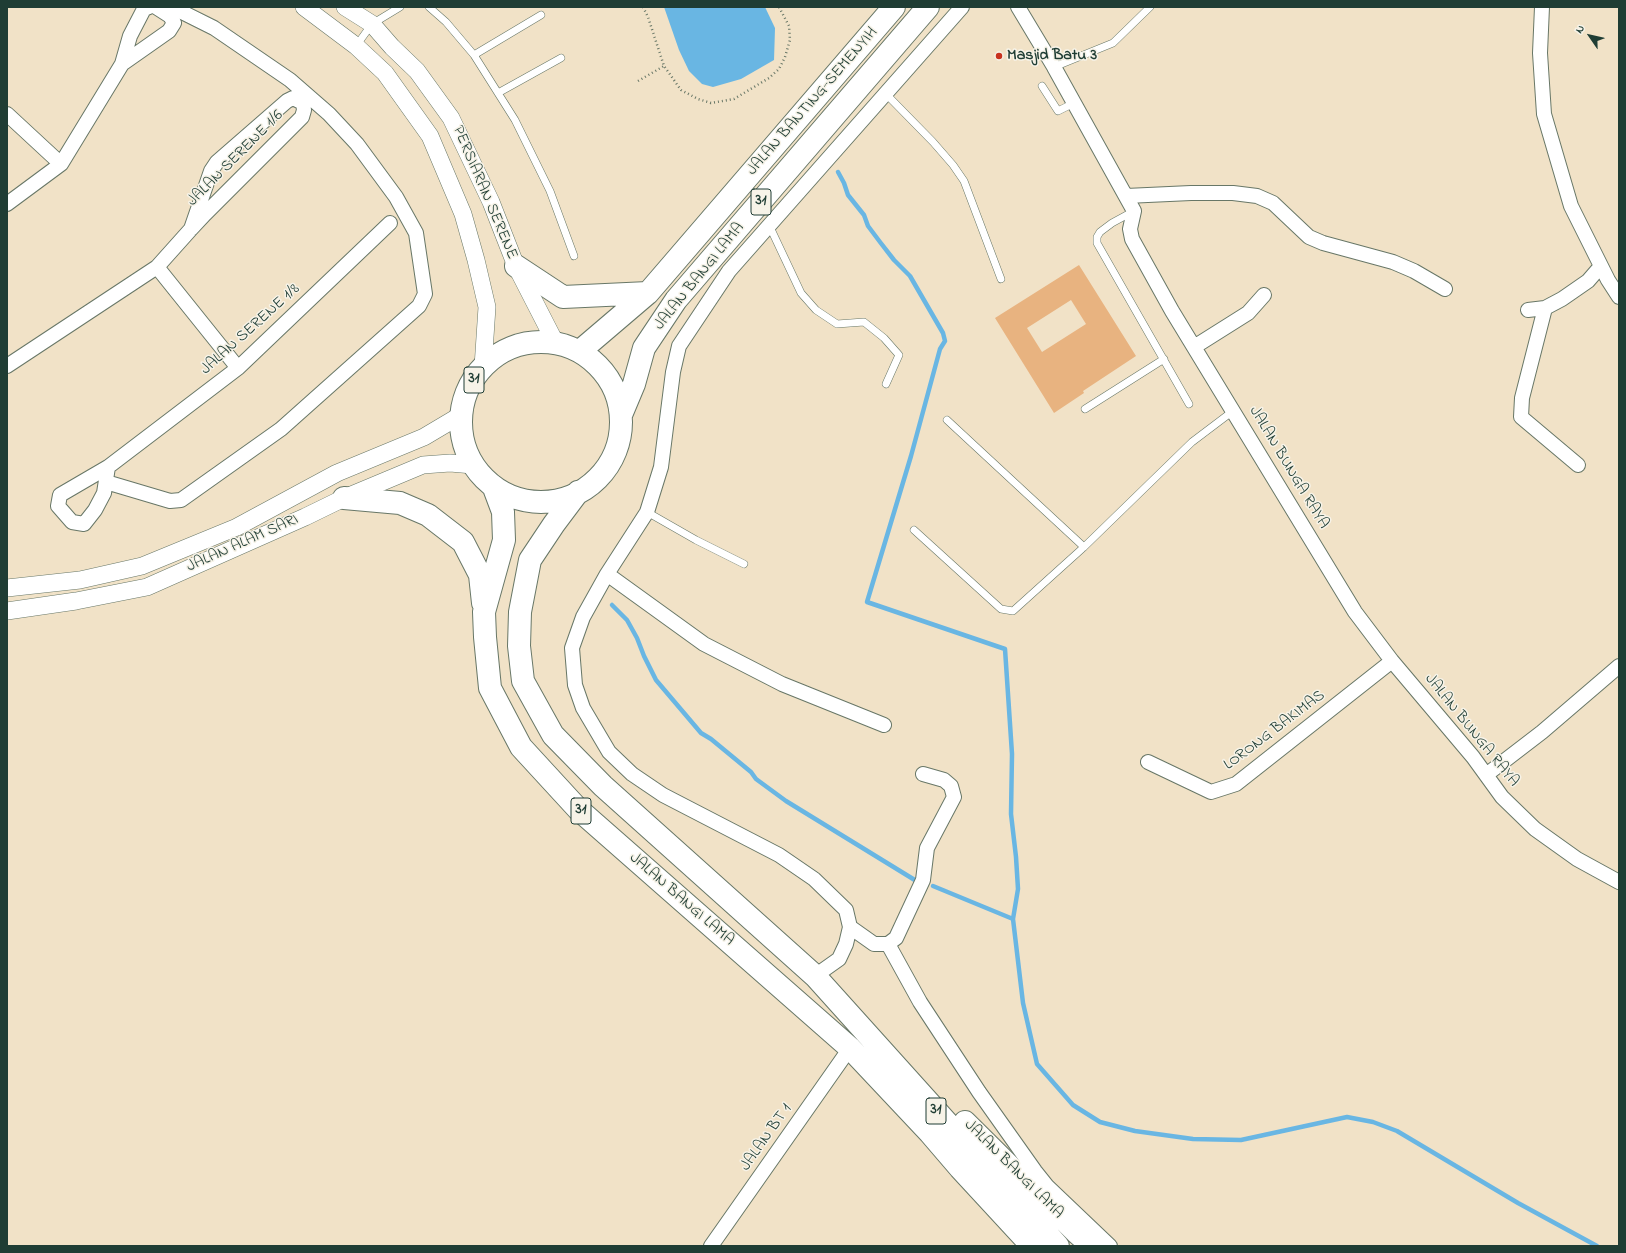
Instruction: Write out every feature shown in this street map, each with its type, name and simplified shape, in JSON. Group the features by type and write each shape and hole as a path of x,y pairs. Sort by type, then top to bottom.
{"main road":[{"name":"JALAN BANTING-SEMENYIH","path":"580,351 648,293 894,7"},
{"name":"JALAN BANGI LAMA","path":"621,415 614,389 600,366 580,351 555,342 529,342 504,350 483,367 468,389 461,415 463,441 473,465 484,479 494,488 518,499 540,502 566,498 590,485 608,466 618,441 621,415 634,384 644,348 676,300 928,7"},
{"path":"516,266 563,297 648,293"},
{"name":"JALAN BANGI LAMA","path":"494,488 503,512 504,540 484,612 490,688 521,747 578,809 850,1048 930,1133 1032,1246"},
{"name":"JALAN BANGI LAMA","path":"578,492 530,560 520,619 518,646 523,681 553,735 592,774 815,976 1058,1246"},
{"path":"344,498 400,504 428,515 463,542 480,576 484,612"},
{"name":"JALAN BANGI LAMA","path":"880,1048 926,1084 1092,1246"}],"street":[{"path":"7,204 61,164 122,64 130,36 144,8 149,7"},
{"path":"122,64 168,31 174,23 170,16 156,7"},
{"path":"106,482 170,501 181,500 281,429 419,306 425,294 416,234 396,197 356,144 329,114 290,80 214,28 172,7"},
{"name":"PERSIARAN SERENE","path":"304,7 356,46 384,73 430,136 463,214 487,307 483,367"},
{"name":"PERSIARAN SERENE","path":"345,7 372,24 392,47 417,71 451,118 491,202 516,266 555,342"},
{"path":"815,976 839,959 846,944 850,927 846,910 814,879 779,855 663,795 632,774 609,752 583,708 575,685 572,648 583,617 607,574 647,512 661,467 673,372 679,346 729,271 962,7"},
{"path":"1018,7 1054,67 1134,211"},
{"path":"1542,7 1540,53 1544,114 1570,206 1601,266 1619,296"},
{"name":"JALAN SERENE 1/6","path":"7,366 157,267 191,229 302,117 304,110 302,103 294,98 287,101 217,162 211,171 191,229"},
{"path":"7,114 61,164"},
{"path":"1126,196 1191,193 1234,193 1256,196 1273,203 1309,237 1323,243 1393,262 1446,289"},
{"name":"JALAN BUNGA RAYA","path":"1134,211 1130,229 1132,239 1194,348 1355,612 1392,661 1486,775 1502,798 1535,829 1577,859 1619,882"},
{"name":"JALAN SERENE 1/8","path":"108,467 104,492 95,510 84,524 72,522 58,506 60,495 108,467 238,368 390,224"},
{"path":"1528,310 1546,308 1562,299 1588,281 1601,266"},
{"path":"157,267 238,368"},
{"path":"1194,348 1248,313 1264,295"},
{"path":"1546,308 1522,398 1521,417 1578,465"},
{"name":"JALAN ALAM SARI","path":"7,588 80,580 142,566 237,527 337,473 424,437 461,415"},
{"name":"JALAN ALAM SARI","path":"7,612 76,602 147,586 305,517 344,498 423,465 450,463 473,465"},
{"path":"607,574 704,644 782,684 884,725"},
{"name":"LORONG BAKIMAS","path":"1148,762 1211,792 1236,784 1392,661"},
{"path":"1486,775 1542,732 1619,666"},
{"path":"850,927 874,944 888,944 896,938 923,880 927,848 954,796 951,786 944,780 924,774"},
{"path":"888,944 924,1008 979,1092 1035,1171 1047,1186 1110,1246"},
{"name":"JALAN BT 1","path":"711,1246 850,1048"}],"lane":[{"path":"356,46 372,24 400,7"},
{"path":"429,7 446,22 474,55 515,120 550,191 574,256"},
{"path":"1054,67 1113,42 1150,7"},
{"path":"474,55 540,15"},
{"path":"498,93 561,58"},
{"path":"1042,86 1058,111 1074,103"},
{"path":"886,94 933,142 953,165 964,181 1001,279"},
{"path":"1134,211 1112,223 1100,232 1097,237 1097,243 1189,404"},
{"path":"769,225 801,293 816,310 837,324 864,322 884,338 899,355 886,384"},
{"path":"1085,409 1164,359"},
{"path":"914,530 1001,610 1013,611 1084,547 1192,442 1233,411"},
{"path":"947,420 1084,547"},
{"path":"647,512 696,540 744,564"}],"path":[{"path":"643,7 648,17 664,66 681,90 698,99 711,103 734,99 768,78 779,69 785,57 790,40 789,26 779,7"},
{"path":"638,81 664,66"}],"water":[{"path":"664,7 765,7 775,28 774,60 741,79 713,87 702,84 689,71 679,50"}],"building":[{"path":"1079,265 1136,356 1083,391 1084,393 1054,413 995,318","holes":["1071,300 1086,324 1042,352 1027,328"]}],"waterway":[{"path":"838,172 848,195 864,215 868,226 894,260 910,276 943,333 945,341 940,349 911,456 867,602 1005,649 1012,754 1011,814 1018,889 1013,919 1023,1003 1037,1064 1073,1105 1100,1122 1135,1131 1193,1139 1241,1140 1347,1117 1373,1122 1397,1131 1518,1203 1597,1246"},
{"path":"612,605 627,620 656,680 701,733 711,739 751,772 756,779 786,801 918,882"},
{"path":"933,886 1013,919"}],"place":[{"name":"Masjid Batu 3","path":"999,56"}]}
